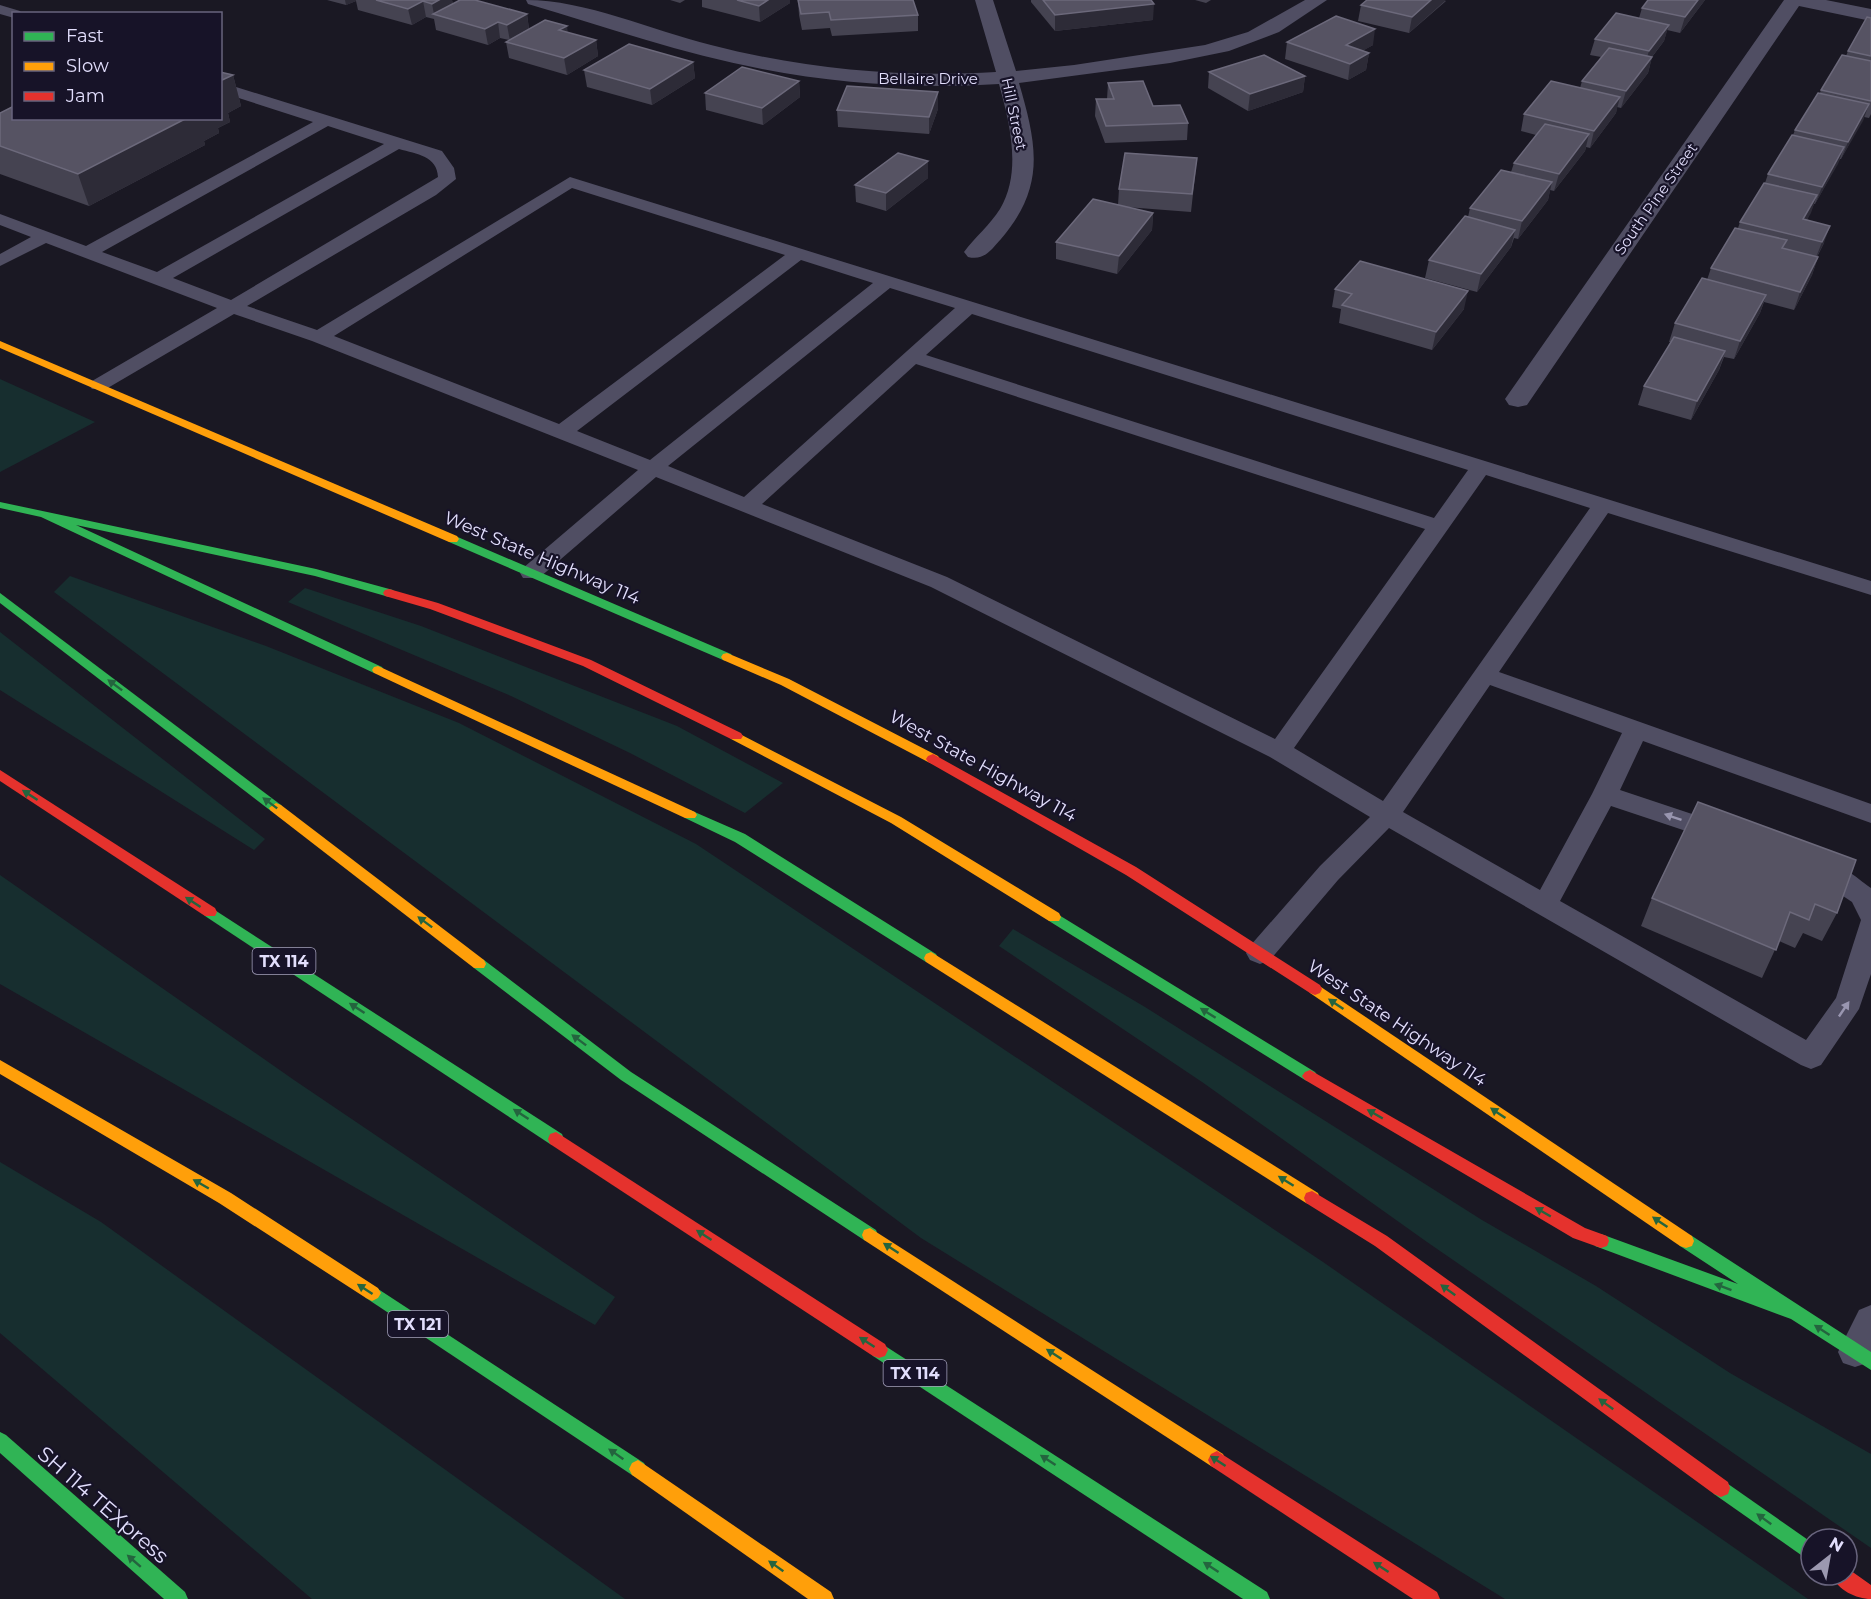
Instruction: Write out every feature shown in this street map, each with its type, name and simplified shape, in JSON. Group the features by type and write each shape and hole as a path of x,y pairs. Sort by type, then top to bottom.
{"main road":[{"name":"West State Highway 114","path":"0,344 785,682 907,744 1032,812 1260,953 1863,1357"},
{"path":"0,505 327,576 434,606 587,663 772,753 896,820 1312,1077 1579,1233 1798,1314"},
{"path":"39,512 740,838 1381,1241 1799,1544"},
{"path":"0,597 626,1076 1430,1599"},
{"name":"TX 114","path":"0,776 1260,1599"},
{"name":"TX 121","path":"0,1066 225,1198 581,1430 824,1599"},
{"name":"SH 114 TEXpress","path":"0,1441 178,1599"},
{"path":"1857,1587 1871,1597"}],"street":[{"name":"Bellaire Drive","path":"535,0 761,63 863,78 925,80 1006,78 1077,72 1219,47 1254,36 1290,18 1318,0"},
{"name":"Hill Street","path":"976,252 1011,210 1024,173 1019,125 984,0"},
{"path":"1796,0 1871,15"},
{"name":"South Pine Street","path":"1518,399 1796,0"}],"lane":[{"path":"99,386 447,179 446,168 436,156 222,88"},
{"path":"88,252 326,121"},
{"path":"159,279 397,143"},
{"path":"319,337 570,182 1871,588"},
{"path":"0,219 232,307 319,337 939,582 1279,751 1811,1057 1849,1001 1871,927"},
{"path":"0,261 45,236"},
{"path":"562,432 799,253"},
{"path":"531,573 653,468 887,281"},
{"path":"748,505 969,306"},
{"path":"913,357 1437,526"},
{"path":"1279,751 1481,467"},
{"path":"1260,953 1329,873 1387,815 1603,505"},
{"path":"1485,675 1871,814"},
{"path":"1545,906 1605,794 1636,729"},
{"path":"1605,794 1738,839"},
{"path":"1793,858 1826,870 1853,889 1862,896 1871,913"},
{"path":"1863,1357 1871,1320"}],"green space":[{"path":"0,379 95,422 0,472"},
{"path":"70,576 266,646 459,723 696,844 1323,1262 1808,1599 1505,1599 921,1238 54,592"},
{"path":"305,588 421,626 677,726 783,783 745,813 630,753 511,696 288,602"},
{"path":"0,632 265,839 254,850 0,690"},
{"path":"0,875 294,1080 615,1297 595,1325 0,984"},
{"path":"1013,929 1145,1007 1482,1220 1596,1286 1730,1373 1871,1454 1871,1548 1859,1540 1859,1527 1841,1527 1427,1242 1202,1082 999,946"},
{"path":"0,1162 101,1222 625,1599 312,1599 0,1333"}],"building":[{"path":"376,0 439,0 432,4 423,1 408,9"},
{"path":"460,0 475,0 527,14 507,25 498,22 485,29 433,14"},
{"path":"737,0 768,0 759,6"},
{"path":"798,0 913,0 918,15 831,20 829,12 801,14"},
{"path":"1043,0 1151,0 1154,4 1055,15"},
{"path":"1367,0 1431,0 1412,17 1361,5"},
{"path":"1648,0 1698,0 1685,17 1642,8"},
{"path":"1616,13 1669,25 1649,51 1595,39"},
{"path":"1336,16 1375,29 1346,45 1369,53 1350,64 1287,42"},
{"path":"1867,17 1871,18 1871,56 1848,51"},
{"path":"545,20 567,26 559,30 596,40 564,58 506,42"},
{"path":"629,44 693,62 650,89 584,70"},
{"path":"1609,48 1652,57 1626,91 1582,81"},
{"path":"1264,55 1305,76 1250,94 1209,72"},
{"path":"1842,55 1871,61 1871,101 1821,90"},
{"path":"742,67 799,81 762,108 705,93"},
{"path":"222,72 233,75 222,80"},
{"path":"1143,81 1153,106 1180,105 1188,123 1106,126 1096,99 1114,99 1108,83"},
{"path":"1551,81 1620,97 1594,131 1524,114"},
{"path":"847,86 938,92 929,117 837,110"},
{"path":"1818,93 1869,104 1848,142 1795,130"},
{"path":"12,107 12,120 183,120 78,174 0,146 0,113"},
{"path":"1545,124 1589,134 1559,174 1514,163"},
{"path":"1792,135 1844,147 1822,187 1768,174"},
{"path":"898,153 928,161 886,193 855,185"},
{"path":"1125,153 1197,158 1192,194 1119,189"},
{"path":"1501,170 1552,182 1522,221 1470,208"},
{"path":"1764,183 1817,195 1803,219 1830,226 1822,242 1740,222"},
{"path":"1093,199 1153,213 1119,256 1056,242"},
{"path":"1465,216 1515,230 1481,274 1429,260"},
{"path":"1735,228 1787,240 1782,248 1818,257 1800,292 1711,268"},
{"path":"1360,261 1468,291 1436,332 1342,305 1352,294 1335,289"},
{"path":"1702,278 1766,295 1740,341 1675,323"},
{"path":"1674,337 1725,351 1697,401 1644,386"},
{"path":"1698,802 1856,860 1837,913 1815,904 1809,920 1790,912 1776,950 1652,898"}],"traffic: fast":[{"path":"0,505 316,573 389,593"},
{"path":"39,512 378,670"},
{"path":"453,539 727,657"},
{"path":"0,597 276,808"},
{"path":"690,815 740,838 931,958"},
{"path":"210,912 556,1139"},
{"path":"1054,917 1310,1076"},
{"path":"479,964 626,1076 870,1235"},
{"path":"1601,1241 1798,1314"},
{"path":"1686,1241 1871,1362"},
{"path":"372,1293 638,1469"},
{"path":"879,1350 1260,1599"},
{"path":"0,1441 178,1599"},
{"path":"1721,1488 1799,1544"}],"traffic: slow":[{"path":"0,344 453,539"},
{"path":"727,657 785,682 933,759"},
{"path":"378,670 690,815"},
{"path":"736,736 896,820 1054,917"},
{"path":"276,808 479,964"},
{"path":"931,958 1312,1198"},
{"path":"1315,989 1686,1241"},
{"path":"0,1066 225,1198 372,1293"},
{"path":"870,1235 1217,1460"},
{"path":"638,1469 824,1599"}],"traffic: jam":[{"path":"389,593 434,606 587,663 736,736"},
{"path":"933,759 1131,871 1315,989"},
{"path":"0,775 210,912"},
{"path":"1310,1076 1579,1233 1601,1241"},
{"path":"556,1139 879,1350"},
{"path":"1312,1198 1381,1241 1721,1488"},
{"path":"1217,1460 1430,1599"},
{"path":"1857,1587 1871,1597"}]}
